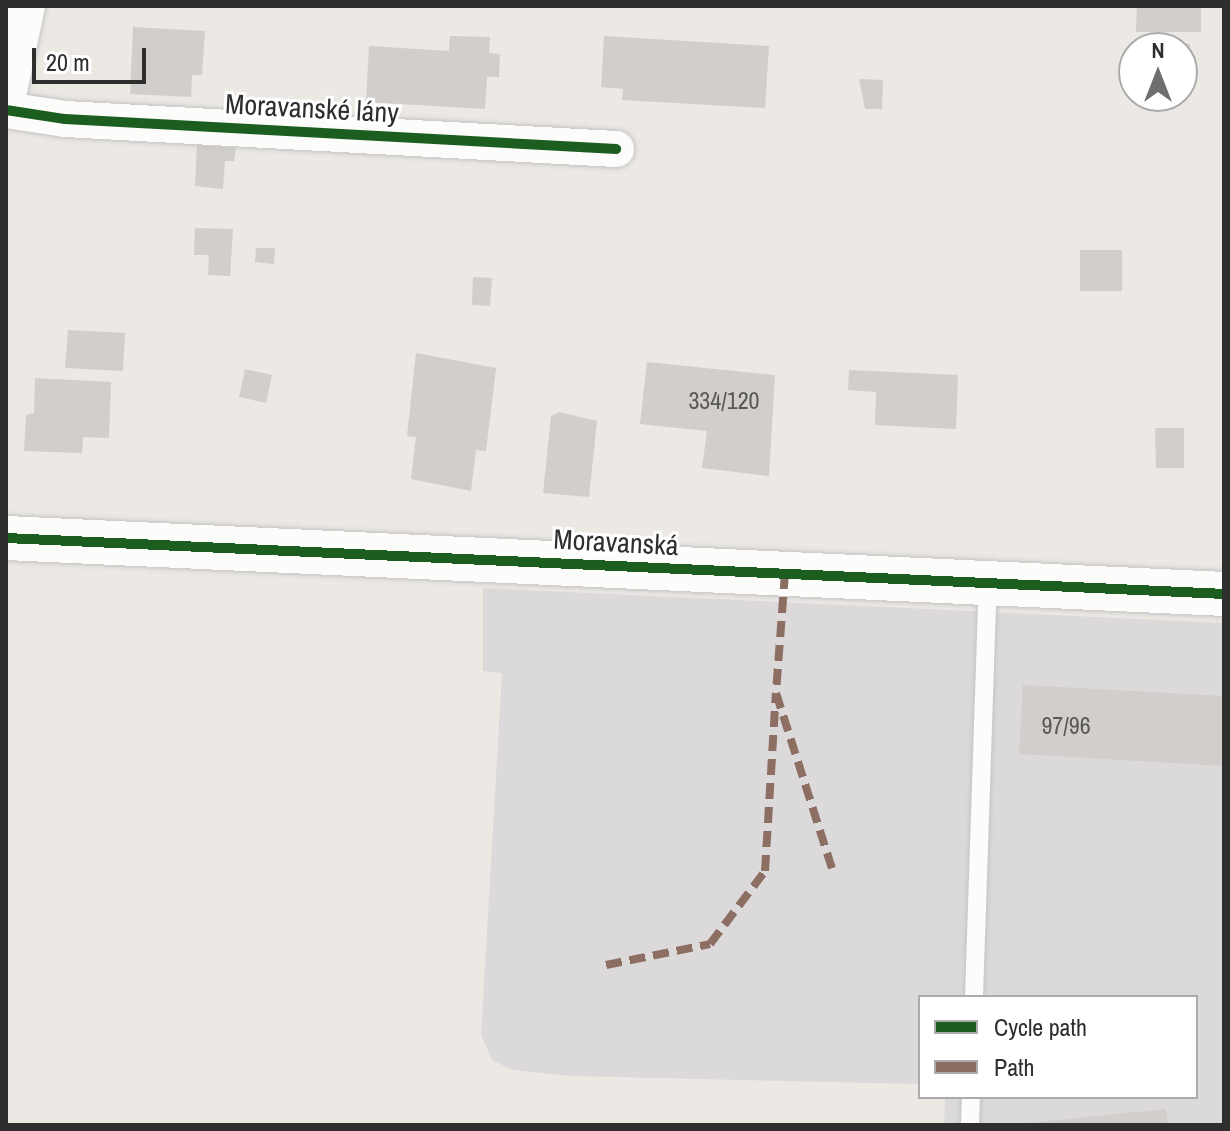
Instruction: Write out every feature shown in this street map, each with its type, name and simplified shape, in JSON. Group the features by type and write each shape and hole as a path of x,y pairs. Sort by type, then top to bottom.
{"street":[{"name":"Moravanské lány","path":"27,6 6,108 81,120 616,149"},
{"name":"Moravanská","path":"6,538 1224,594"}],"lane":[{"path":"974,995 988,583"},
{"path":"970,1125 971,1099"}],"shaded area":[{"path":"483,588 1224,623 1224,1125 944,1125 945,1099 1198,1099 1198,995 918,995 918,1084 570,1076 513,1070 492,1060 481,1035 502,673 483,671"}],"building":[{"path":"1137,6 1201,6 1201,32 1136,32"},
{"path":"133,27 205,31 202,75 192,75 191,97 130,94"},
{"path":"450,36 490,37 489,53 500,54 499,77 487,77 485,109 366,102 369,46 449,51"},
{"path":"604,36 769,46 765,108 622,100 623,89 601,87"},
{"path":"859,79 883,80 882,109 865,109"},
{"path":"197,145 236,148 234,161 225,161 223,189 195,186"},
{"path":"195,228 233,229 230,276 208,275 209,255 194,255"},
{"path":"256,248 275,248 274,264 255,262"},
{"path":"1080,250 1122,250 1122,291 1080,291"},
{"path":"473,277 492,278 490,306 472,305"},
{"path":"68,330 125,333 123,371 65,368"},
{"path":"416,353 496,368 486,451 476,450 471,491 411,479 416,437 407,436"},
{"path":"647,362 775,375 769,476 702,468 707,431 640,424"},
{"path":"245,369 272,375 266,403 239,397"},
{"path":"849,370 958,375 956,429 875,425 876,392 848,390"},
{"path":"35,378 111,382 109,438 83,437 82,453 24,451 26,415 34,413"},
{"path":"559,412 597,421 589,497 543,493 551,416"},
{"path":"1155,428 1184,428 1184,468 1156,468"},
{"path":"1023,685 1224,696 1224,766 1019,754"},
{"path":"1166,1109 1168,1125 1027,1125 1027,1123"}],"marked path":[{"path":"785,573 776,693 833,872"},
{"path":"606,965 710,944 765,871 776,693"}],"cycle path":[{"path":"6,110 65,119 616,149"},
{"path":"6,538 1224,594"}]}
